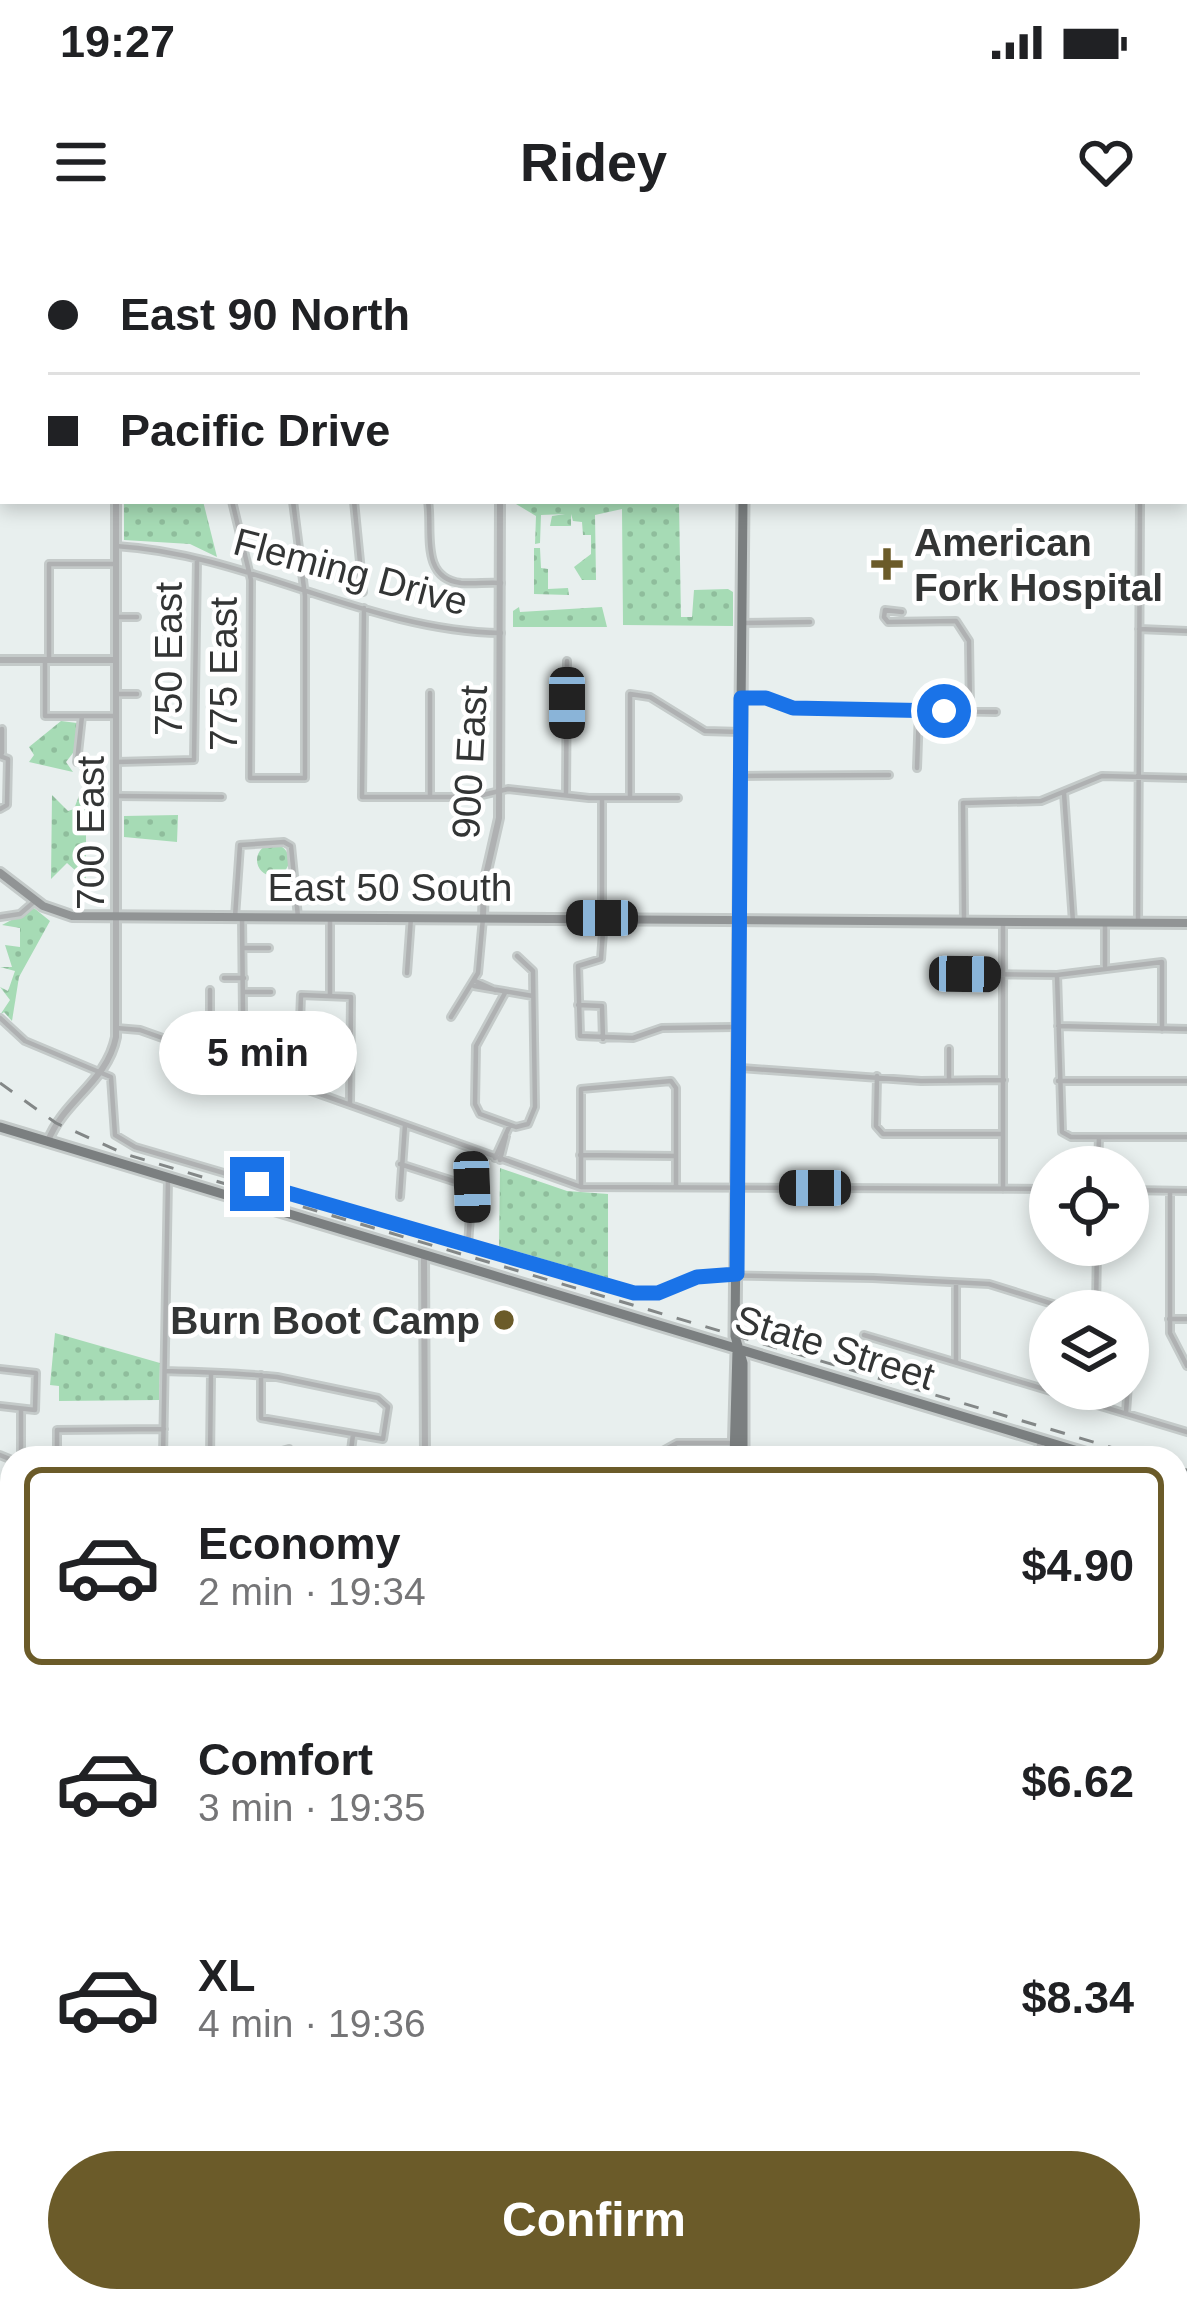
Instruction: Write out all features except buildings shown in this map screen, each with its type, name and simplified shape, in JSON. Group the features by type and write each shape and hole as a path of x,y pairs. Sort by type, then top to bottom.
{"main road":[{"path":"735,1446 742,504"},
{"path":"0,872 35,901"},
{"name":"East 50 South","path":"35,901 73,916 118,917 1187,923"},
{"name":"State Street","path":"0,1127 1059,1446"},
{"path":"737,1349 742,1363 739,1446"}],"street":[{"name":"700 East","path":"48,1143 64,1112 102,1074 116,1028 116,504"},
{"name":"775 East","path":"233,504 250,573 250,778 305,778 303,590"},
{"path":"293,504 303,590"},
{"path":"354,504 363,592"},
{"path":"428,504 431,556 438,572 455,582 501,584"},
{"name":"900 East","path":"452,1017 474,984 484,951 483,917 500,792 500,504"},
{"path":"1138,923 1140,504"},
{"name":"Fleming Drive","path":"116,546 197,559 446,632 501,633"},
{"name":"750 East","path":"117,762 194,760 197,559"},
{"path":"116,564 49,564 45,716 117,716"},
{"path":"364,608 362,796 500,792 678,798"},
{"path":"902,612 885,610 884,617 888,622 956,622 969,641 970,710"},
{"path":"117,617 137,617"},
{"path":"741,623 810,622"},
{"path":"1138,628 1187,631"},
{"path":"0,660 117,660"},
{"path":"566,793 567,661"},
{"path":"430,693 430,797"},
{"path":"117,694 137,694"},
{"path":"630,798 630,694 650,697 705,731 741,731"},
{"path":"741,698 766,698 793,708 996,712"},
{"path":"917,768 919,711"},
{"path":"77,762 82,716"},
{"path":"2,729 4,807"},
{"path":"741,776 889,775"},
{"path":"964,922 963,803 1042,801 1102,776 1187,778"},
{"path":"1064,793 1073,922"},
{"path":"118,796 222,797"},
{"path":"602,798 601,959 578,964 580,1036 633,1038 662,1028 738,1027"},
{"path":"223,1060 235,1034 244,992 240,845 291,846 298,917"},
{"path":"0,917 20,914 35,901"},
{"path":"330,917 330,994"},
{"path":"407,973 411,917"},
{"path":"1003,922 1003,1189"},
{"path":"1105,922 1105,966"},
{"path":"243,948 269,948"},
{"path":"503,993 477,1040 475,1104 480,1114 510,1125 528,1124 535,1112 532,968 517,956"},
{"path":"965,974 1057,975 1162,962 1162,1029"},
{"path":"1057,975 1060,1131 1071,1137 1187,1137"},
{"path":"224,977 244,978"},
{"path":"474,984 533,996"},
{"path":"210,989 210,1024 265,1043"},
{"path":"244,992 271,992"},
{"path":"350,1067 298,1048 301,995 351,997 350,1104"},
{"path":"578,1005 602,1006 603,1039"},
{"path":"0,1018 23,1039 114,1080 115,1132 122,1141 641,1294 697,1277 737,1274 988,1284 1029,1297"},
{"path":"1058,1026 1187,1029"},
{"path":"116,1028 135,1029 581,1186 1029,1189"},
{"path":"949,1049 949,1081"},
{"path":"738,1068 1004,1080"},
{"path":"877,1076 876,1126 884,1134 1004,1134"},
{"path":"1058,1082 1187,1082"},
{"path":"581,1186 580,1089 675,1083 676,1187"},
{"path":"498,1159 510,1125"},
{"path":"400,1197 405,1126"},
{"path":"1099,1137 1099,1146"},
{"path":"580,1155 676,1156"},
{"path":"400,1164 472,1187"},
{"path":"468,1245 472,1176"},
{"path":"163,1446 168,1179"},
{"path":"1149,1190 1187,1191"},
{"path":"1170,1191 1169,1319 1179,1357 1187,1366"},
{"path":"424,1257 425,1446"},
{"path":"956,1283 956,1363"},
{"path":"1169,1319 1187,1319"},
{"path":"413,1322 424,1322"},
{"path":"864,1335 1187,1432"},
{"path":"0,1369 36,1373 35,1410 0,1406"},
{"path":"165,1371 261,1375 387,1401 382,1439 261,1418 261,1375"},
{"path":"210,1446 211,1372"},
{"path":"21,1408 21,1446"},
{"path":"57,1446 57,1430 164,1429"},
{"path":"351,1446 352,1435"},
{"path":"1040,1446 1041,1441"},
{"path":"672,1446 734,1443"}],"green space":[{"path":"124,504 204,504 217,557 190,544 124,540"},
{"path":"516,504 679,504 681,617 692,617 694,590 728,589 733,592 733,626 623,625 622,509 595,515 596,580 582,580 574,567 591,554 591,535 583,535 582,522 573,521 571,514 571,526 550,526 552,516 565,514 541,515 540,543 535,544 536,516"},
{"path":"534,548 540,548 541,568 548,569 548,589 568,588 569,595 534,594"},
{"path":"519,607 520,612 602,607 607,627 513,627 513,611"},
{"path":"61,721 77,723 76,749 66,762 73,772 29,762 34,755 29,747"},
{"path":"80,793 86,794 86,880 67,863 51,879 52,795 68,811 74,809"},
{"path":"178,815 177,842 124,837 124,816"},
{"path":"273,844 285,848 289,860 285,872 273,876 261,872 257,860 261,848"},
{"path":"34,908 50,921 19,977 12,1021 4,1012 0,1015 10,1000 0,987 8,991 15,971 0,967 12,967 5,945 20,947 20,928 2,925"},
{"path":"500,1168 567,1191 608,1194 608,1278 499,1246"},
{"path":"55,1333 160,1363 159,1400 59,1401 59,1386 50,1385"}],"railway":[{"path":"0,1083 56,1123 125,1154 1107,1446"}],"place":[{"name":"American Fork Hospital","path":"887,564"},
{"name":"Burn Boot Camp","path":"504,1320"}],"route":[{"path":"257,1184 634,1293 658,1293 697,1277 737,1274 741,698 766,698 793,708 944,711"}]}
